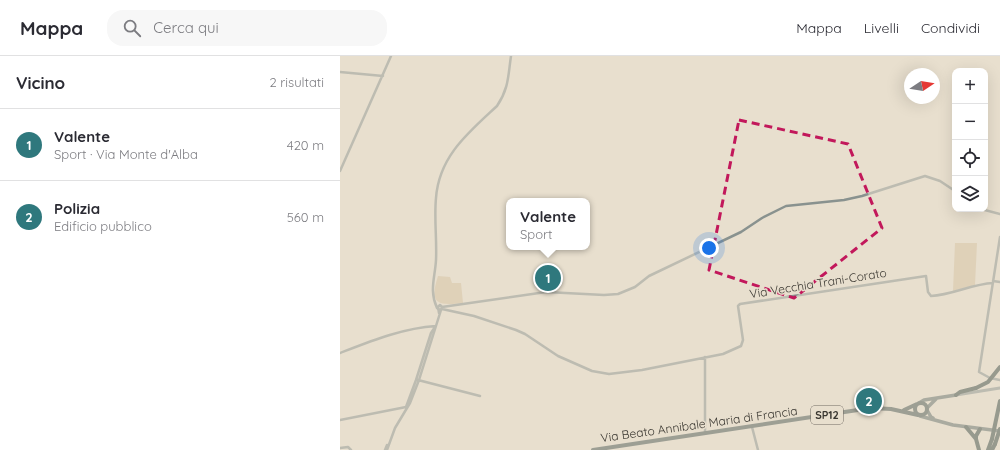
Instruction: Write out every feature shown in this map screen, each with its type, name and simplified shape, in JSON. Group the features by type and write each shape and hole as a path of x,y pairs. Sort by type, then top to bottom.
{"highway":[{"path":"956,395 960,392 976,388 988,382 1000,367"},
{"path":"994,440 1000,401"},
{"path":"990,450 1000,417"},
{"path":"966,427 976,439 979,450"},
{"path":"976,439 980,429"},
{"path":"994,440 1000,430"}],"main road":[{"path":"956,395 924,400 918,404 915,410 919,415 953,425 1000,430"},
{"path":"919,415 924,415 934,401 939,398"},
{"name":"Via Beato Annibale Maria di Francia","path":"903,410 918,404"},
{"path":"918,404 924,404 931,417 936,420"},
{"name":"Via Beato Annibale Maria di Francia","path":"593,450 871,408 903,410 919,415"}],"street":[{"path":"340,171 392,56"},
{"path":"386,450 395,428 406,407 410,403 428,355 439,315 440,308 434,299 432,289 436,260 436,198 440,174 460,142 497,106 501,100 507,88 511,56"},
{"path":"340,72 383,76"},
{"path":"440,308 518,295 546,292 604,295 618,294 635,287 649,276 741,232 762,218 786,206 844,200 862,196 925,176 940,181 952,189"},
{"path":"988,211 1000,214"},
{"path":"1000,237 979,372 990,378 1000,380"},
{"name":"Via Vecchia Trani-Corato","path":"440,308 474,316 516,330 525,334 558,356 592,371 609,374 628,372 723,354 741,346 743,344 738,306 740,304 926,276 928,292 931,296 993,282"},
{"path":"993,282 1000,282"},
{"path":"450,306 452,312"},
{"path":"340,353 404,331 436,326"},
{"path":"705,357 705,434"},
{"path":"990,378 1000,363"},
{"path":"418,380 480,396"},
{"path":"956,395 1000,388"},
{"path":"340,420 406,407"},
{"path":"752,426 758,450"},
{"path":"340,448 348,447 351,450"}],"highlighted area":[{"path":"739,120 848,144 882,228 794,298 709,270"}],"shaded area":[{"path":"955,243 977,243 975,285 953,291"},
{"path":"438,276 450,277 452,283 461,283 463,303 447,304 437,301 434,292"}],"place":[{"name":"Valente","path":"548,278"},
{"name":"Polizia","path":"869,401"}]}
